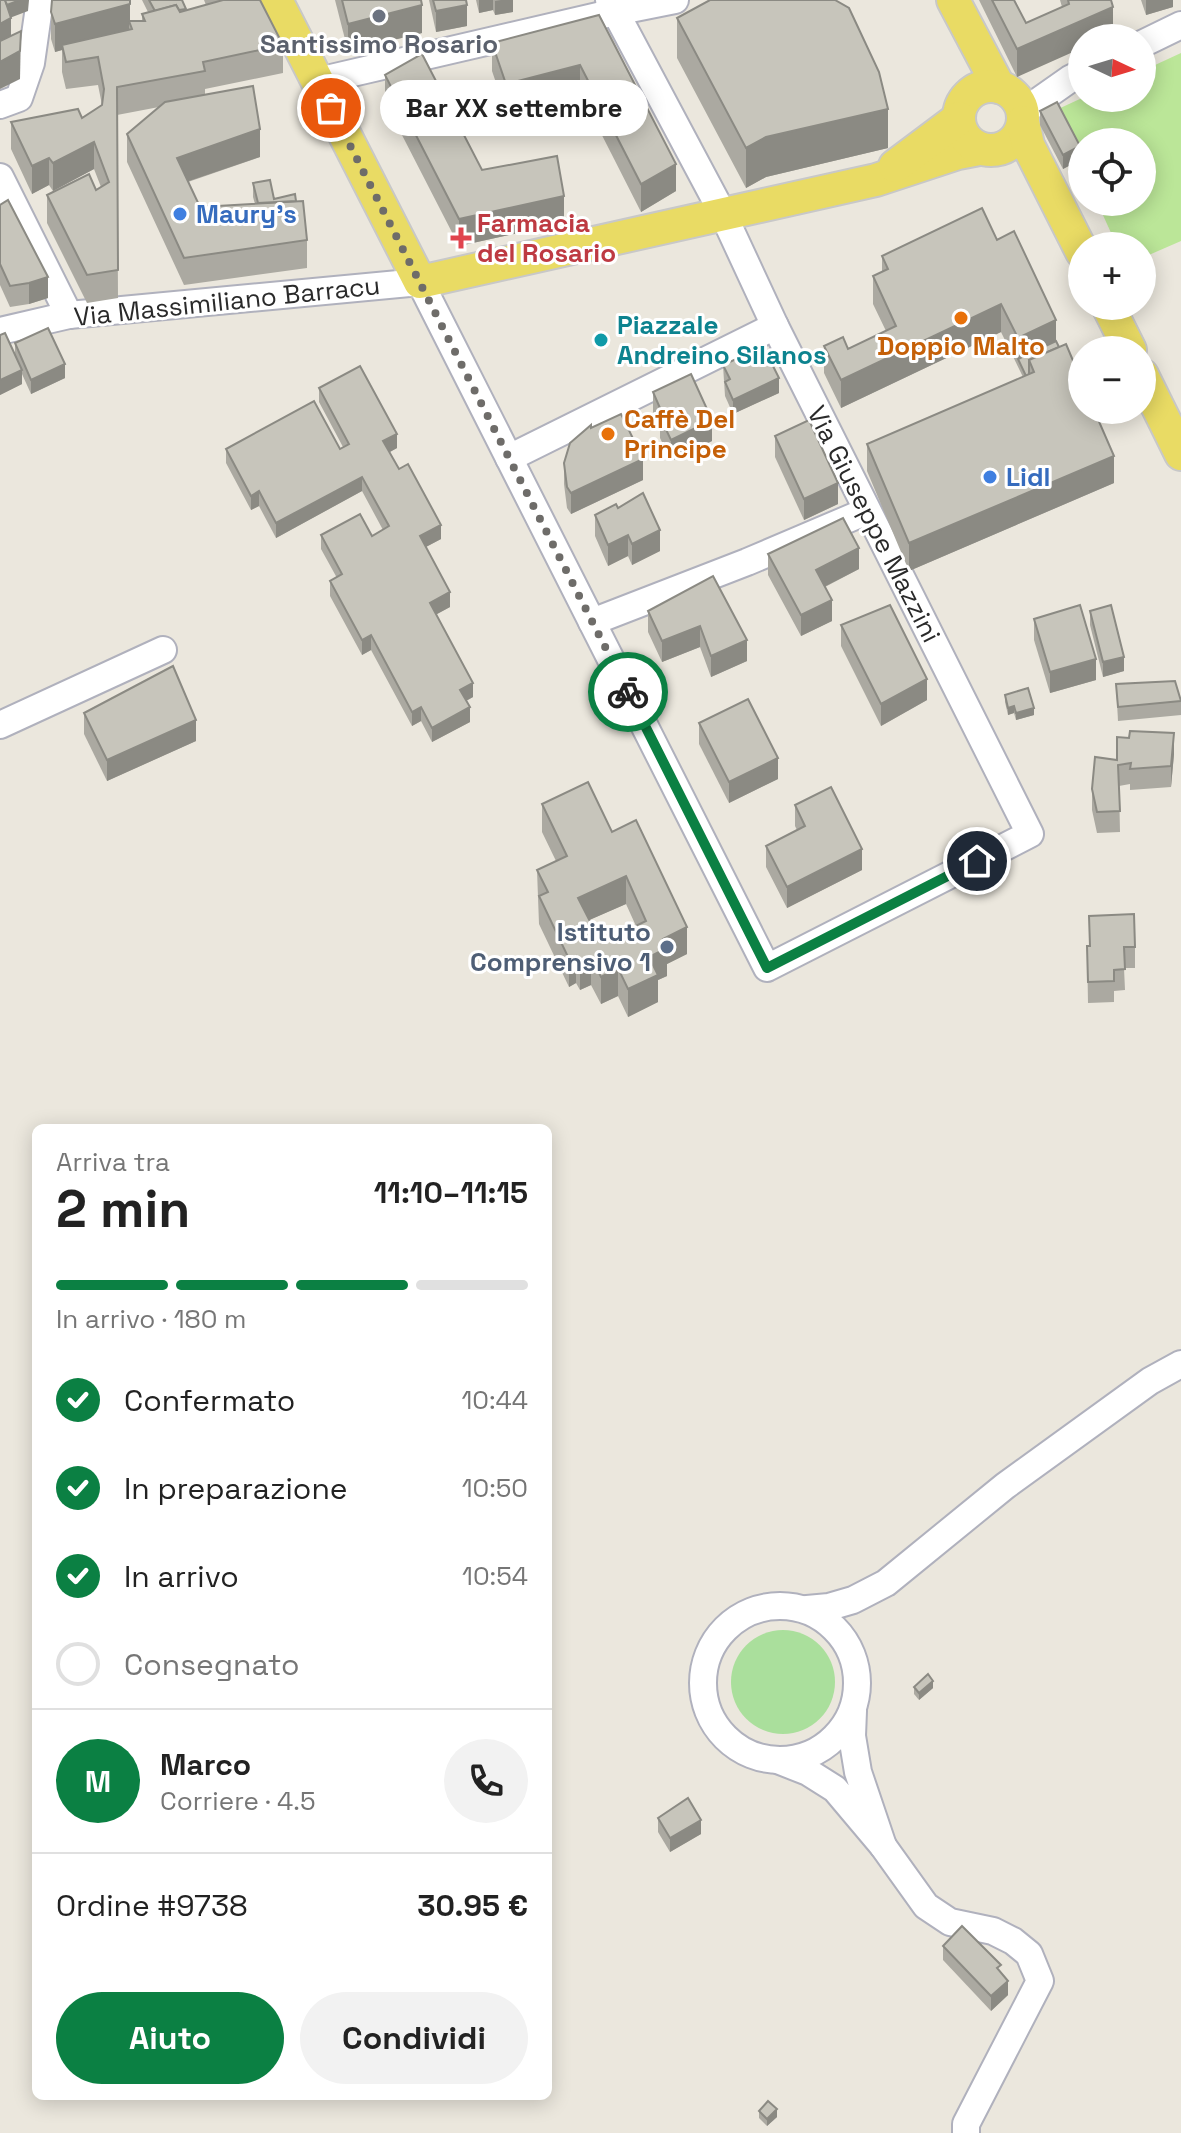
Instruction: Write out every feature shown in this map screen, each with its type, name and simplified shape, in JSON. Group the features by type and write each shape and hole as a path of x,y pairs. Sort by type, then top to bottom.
{"main road":[{"path":"276,0 420,282"},
{"path":"956,6 1013,103 1028,145 1072,232"},
{"path":"956,6 967,59 960,129 964,137 971,144 1013,155 1029,166 1058,202"},
{"path":"963,108 975,90 986,86 1013,103 1020,132 1007,146 989,149"},
{"name":"Via Massimiliano Barracu","path":"876,180 963,108"},
{"name":"Via Massimiliano Barracu","path":"420,282 876,180 958,153 989,149"},
{"path":"1156,403 1181,454"}],"street":[{"path":"0,105 19,98 31,63 40,0"},
{"path":"318,81 612,6 675,0"},
{"name":"Via Giuseppe Mazzini","path":"592,622 767,968 1030,834 775,326 723,214 612,6"},
{"path":"1156,37 1181,25"},
{"path":"1013,103 1068,79"},
{"path":"0,177 69,315"},
{"path":"420,282 592,622 867,511"},
{"name":"Via Massimiliano Barracu","path":"0,331 69,315 420,282"},
{"path":"509,458 775,326"},
{"path":"0,725 163,650"},
{"path":"807,1609 830,1622 847,1643 857,1667 858,1694 849,1720 833,1741 817,1752 799,1759 760,1759 726,1739 714,1724 706,1706 704,1667 714,1642 731,1622 754,1609 781,1605 807,1609 829,1607 853,1600 886,1583 1005,1486 1150,1381 1181,1364"},
{"path":"847,1643 847,1623 853,1600"},
{"path":"853,1706 852,1736 858,1772 883,1846"},
{"path":"780,1761 808,1772 835,1789 883,1846 926,1906 950,1922 993,1931 1029,1954 1040,1981 966,2124 966,2133"}],"green space":[{"path":"1181,53 1181,241 1156,252 1156,232 1111,232 1103,216 1156,216 1156,128 1068,128 1068,137 1056,110 1068,104 1068,112 1156,112 1156,65"},
{"path":"783,1630 803,1634 820,1645 831,1662 835,1682 831,1702 820,1719 803,1730 783,1734 763,1730 746,1719 735,1702 731,1682 735,1662 746,1645 763,1634"}],"building":[{"path":"0,0 5,0 11,18 0,24"},
{"path":"52,0 130,0 130,4 55,24 51,12"},
{"path":"149,0 182,0 186,9 179,10 176,5 155,11"},
{"path":"223,0 260,0 283,45 203,62 205,71 117,87 118,270 87,275 47,195 89,174 96,190 109,182 94,142 53,163 49,158 32,166 11,122 78,109 82,118 102,105 104,89 98,57 66,62 62,45 132,29 129,21 145,21 142,14 176,5 180,12"},
{"path":"342,0 421,0 422,5 348,24"},
{"path":"433,0 466,0 467,5 436,11"},
{"path":"710,0 835,0 849,8 879,72 888,109 766,137 746,148 677,18"},
{"path":"992,0 1014,0 1026,23 1069,4 1068,0 1111,0 1113,7 1068,24 1068,27 1017,49"},
{"path":"599,15 676,164 641,184 580,65 506,84 492,43"},
{"path":"21,31 20,51 0,62 0,41"},
{"path":"422,54 482,170 557,156 564,196 459,219 385,75"},
{"path":"253,86 260,129 177,158 200,207 303,201 307,240 184,258 127,134 165,102"},
{"path":"1057,102 1071,128 1068,128 1068,152 1063,155 1040,111"},
{"path":"270,180 274,199 295,194 296,201 258,203 253,183"},
{"path":"8,200 48,277 10,286 0,264 0,205"},
{"name":"Doppio Malto","path":"982,208 997,240 1014,231 1056,320 1018,338 1001,304 841,380 824,346 843,337 848,349 896,326 873,276 888,269 882,256"},
{"path":"48,328 65,364 31,380 15,343"},
{"path":"5,333 22,370 0,380 0,335"},
{"path":"1056,341 1059,347 1029,360 1029,375 1026,376 1018,359"},
{"name":"Lidl","path":"1066,344 1068,424 1100,424 1114,456 909,543 867,444 1034,372 1029,360"},
{"path":"758,349 765,364 771,362 779,378 733,400 725,382 730,379 723,365"},
{"path":"360,366 397,434 383,441 399,469 408,464 441,525 420,536 450,592 430,603 473,683 460,690 470,707 432,728 421,707 412,712 371,635 362,640 330,581 342,574 321,535 360,514 372,536 389,526 362,477 276,523 259,491 251,496 226,449 314,401 340,449 349,444 319,388"},
{"path":"691,374 712,420 671,440 653,392"},
{"path":"621,414 643,459 571,493 567,487 564,463 570,443 591,425 591,428"},
{"path":"809,420 838,483 804,499 775,436"},
{"path":"643,493 660,530 632,544 628,535 608,545 595,515 616,504 618,508"},
{"path":"843,518 859,548 816,570 832,600 801,615 768,554"},
{"path":"713,576 747,640 711,656 700,626 662,641 648,611"},
{"path":"890,605 927,679 881,704 841,625"},
{"path":"1080,605 1096,659 1050,672 1034,619"},
{"path":"1111,605 1124,657 1103,662 1090,611"},
{"path":"173,666 196,720 107,760 84,713"},
{"path":"1175,681 1181,701 1118,707 1116,684"},
{"path":"1028,688 1034,708 1016,713 1014,706 1008,708 1005,695"},
{"path":"748,699 778,758 729,782 699,723"},
{"path":"1130,731 1174,733 1171,766 1130,769 1131,763 1118,765 1120,811 1097,812 1092,789 1095,757 1117,760 1117,737 1129,738"},
{"path":"588,782 612,832 636,820 687,927 663,939 667,948 649,957 658,975 628,989 618,968 601,977 591,957 580,963 576,956 569,959 539,896 548,892 537,870 567,856 542,804","holes":["626,876 646,921 601,943 578,898"]},
{"path":"831,787 862,849 787,887 766,846 805,826 795,805"},
{"path":"1134,914 1135,947 1124,947 1125,969 1114,970 1114,981 1088,982 1089,916"},
{"path":"928,1674 933,1681 919,1693 914,1687"},
{"path":"688,1798 701,1820 670,1838 658,1818"},
{"path":"962,1926 1001,1965 997,1968 1008,1981 991,1996 943,1946"},
{"path":"768,2101 777,2109 767,2119 759,2111"}],"way so far":[{"path":"331,108 628,692"}],"place":[{"name":"Santissimo Rosario","path":"379,16"},
{"name":"Bar XX settembre","path":"331,108"},
{"name":"Maury's","path":"180,214"},
{"name":"Farmacia del Rosario","path":"461,238"},
{"name":"Doppio Malto","path":"961,318"},
{"name":"Piazzale Andreino Silanos","path":"601,340"},
{"name":"Caffè Del Principe","path":"608,434"},
{"name":"Lidl","path":"990,477"},
{"name":"Istituto Comprensivo 1","path":"667,947"}],"route":[{"path":"628,692 767,968 977,861"}]}
